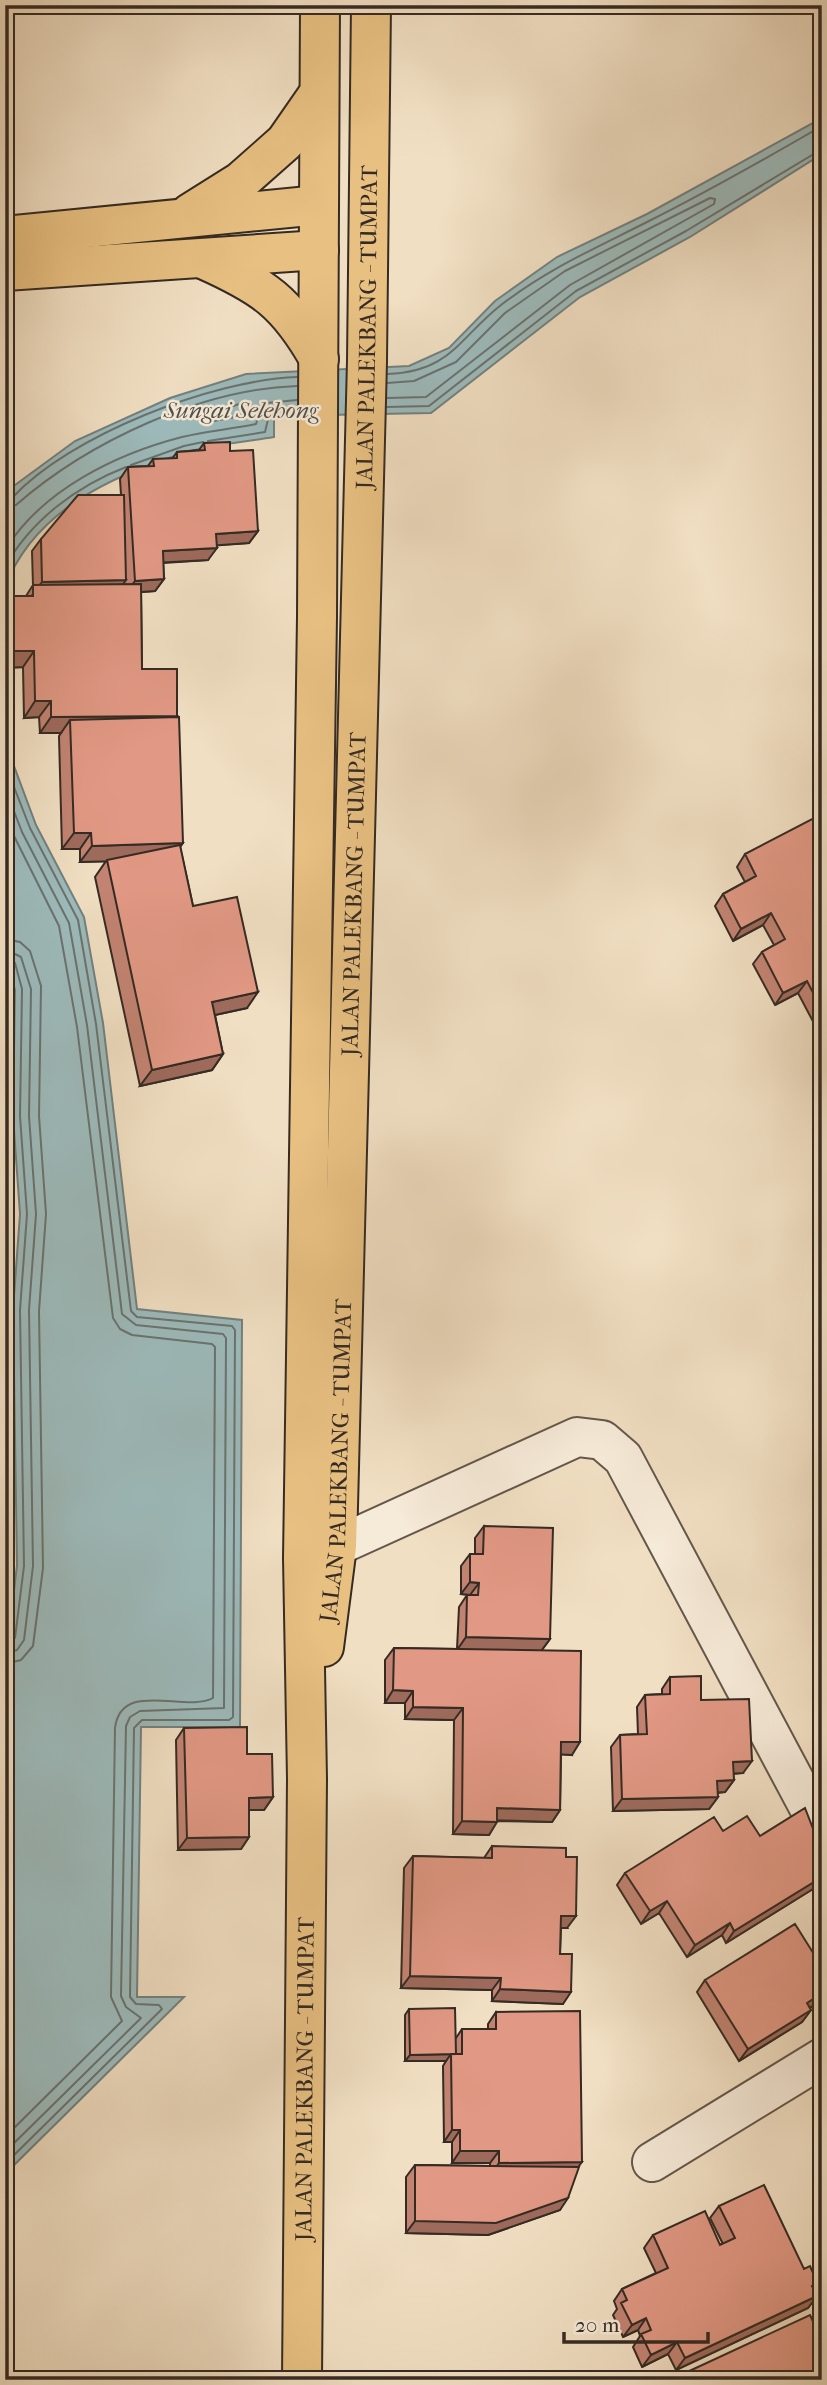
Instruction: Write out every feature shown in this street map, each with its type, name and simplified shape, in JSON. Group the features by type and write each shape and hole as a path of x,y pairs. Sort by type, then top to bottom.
{"main road":[{"name":"JALAN PALEKBANG - TUMPAT","path":"320,5 319,93 327,227 319,363 320,1552"},
{"name":"JALAN PALEKBANG - TUMPAT","path":"302,2380 307,1779 320,1552 365,430 371,5"},
{"path":"183,218 241,181 285,142 319,93"},
{"path":"5,271 203,259 327,227 356,196 369,149"},
{"path":"5,236 183,218 327,227 355,255 367,343"},
{"path":"203,259 252,281 281,304 302,328 319,363"}],"street":[{"path":"320,1552 577,1437 602,1440 623,1458 822,1832"},
{"path":"652,2162 822,2058"}],"water":[{"name":"Sungai Selehong","path":"822,118 822,154 690,237 580,297 431,413 274,416 274,437 195,450 129,473 103,485 55,517 35,537 18,560 5,587 5,496 11,488 75,441 170,398 246,374 409,366 449,348 495,301 557,257 647,214"},
{"path":"5,742 36,825 84,917 103,1023 137,1309 242,1320 240,1727 141,1727 137,1997 184,1997 5,2174 5,1667 17,1565 13,1310 20,1214 13,1116 15,990 5,954"}],"building":[{"path":"230,442 230,451 253,450 258,531 216,534 217,548 163,551 164,579 135,581 128,467 154,466 153,459 177,458 177,452 205,450 204,443"},
{"path":"78,495 124,495 126,580 42,582 41,539"},
{"path":"141,584 142,669 177,669 177,716 51,717 51,701 35,701 34,651 13,651 12,596 33,596 33,585"},
{"path":"179,717 183,843 92,846 91,833 74,833 70,720"},
{"path":"816,817 822,828 822,1010 807,981 783,993 762,952 785,939 771,913 741,929 723,894 756,876 745,854"},
{"path":"180,845 193,906 237,897 258,992 212,1002 223,1054 152,1070 107,860"},
{"path":"484,1526 553,1528 550,1639 466,1637 467,1595 478,1595 479,1583 470,1582 470,1554 483,1554"},
{"path":"394,1648 581,1651 580,1742 561,1742 560,1810 497,1808 497,1822 462,1821 463,1708 413,1707 413,1691 393,1690"},
{"path":"701,1676 701,1700 749,1699 752,1761 733,1762 734,1780 717,1781 718,1797 622,1799 620,1735 647,1734 645,1695 670,1694 670,1677"},
{"path":"247,1727 247,1754 272,1754 273,1797 249,1798 249,1837 187,1838 184,1728"},
{"path":"805,1808 822,1852 822,1877 734,1931 730,1923 695,1945 667,1901 650,1911 625,1873 714,1817 723,1831 747,1816 760,1836"},
{"path":"492,1846 566,1848 566,1857 577,1857 576,1916 561,1916 560,1954 572,1954 571,1992 500,1989 501,1978 410,1976 413,1856 492,1858"},
{"path":"795,1924 822,1967 822,1993 807,2003 811,2010 748,2049 705,1980"},
{"path":"455,2008 456,2054 410,2055 409,2009"},
{"path":"580,2011 582,2162 499,2163 499,2151 460,2151 460,2130 452,2130 451,2054 462,2054 462,2029 496,2029 496,2012"},
{"path":"415,2165 579,2167 568,2198 496,2223 415,2221"},
{"path":"764,2185 804,2269 810,2266 818,2284 812,2286 817,2296 685,2358 677,2342 651,2355 641,2334 651,2330 646,2318 632,2325 621,2303 627,2300 622,2289 668,2268 653,2235 705,2211 720,2245 735,2238 719,2206"},
{"path":"822,2312 822,2328 816,2315"},
{"path":"810,2315 822,2341 822,2380 689,2380 685,2373"}]}
